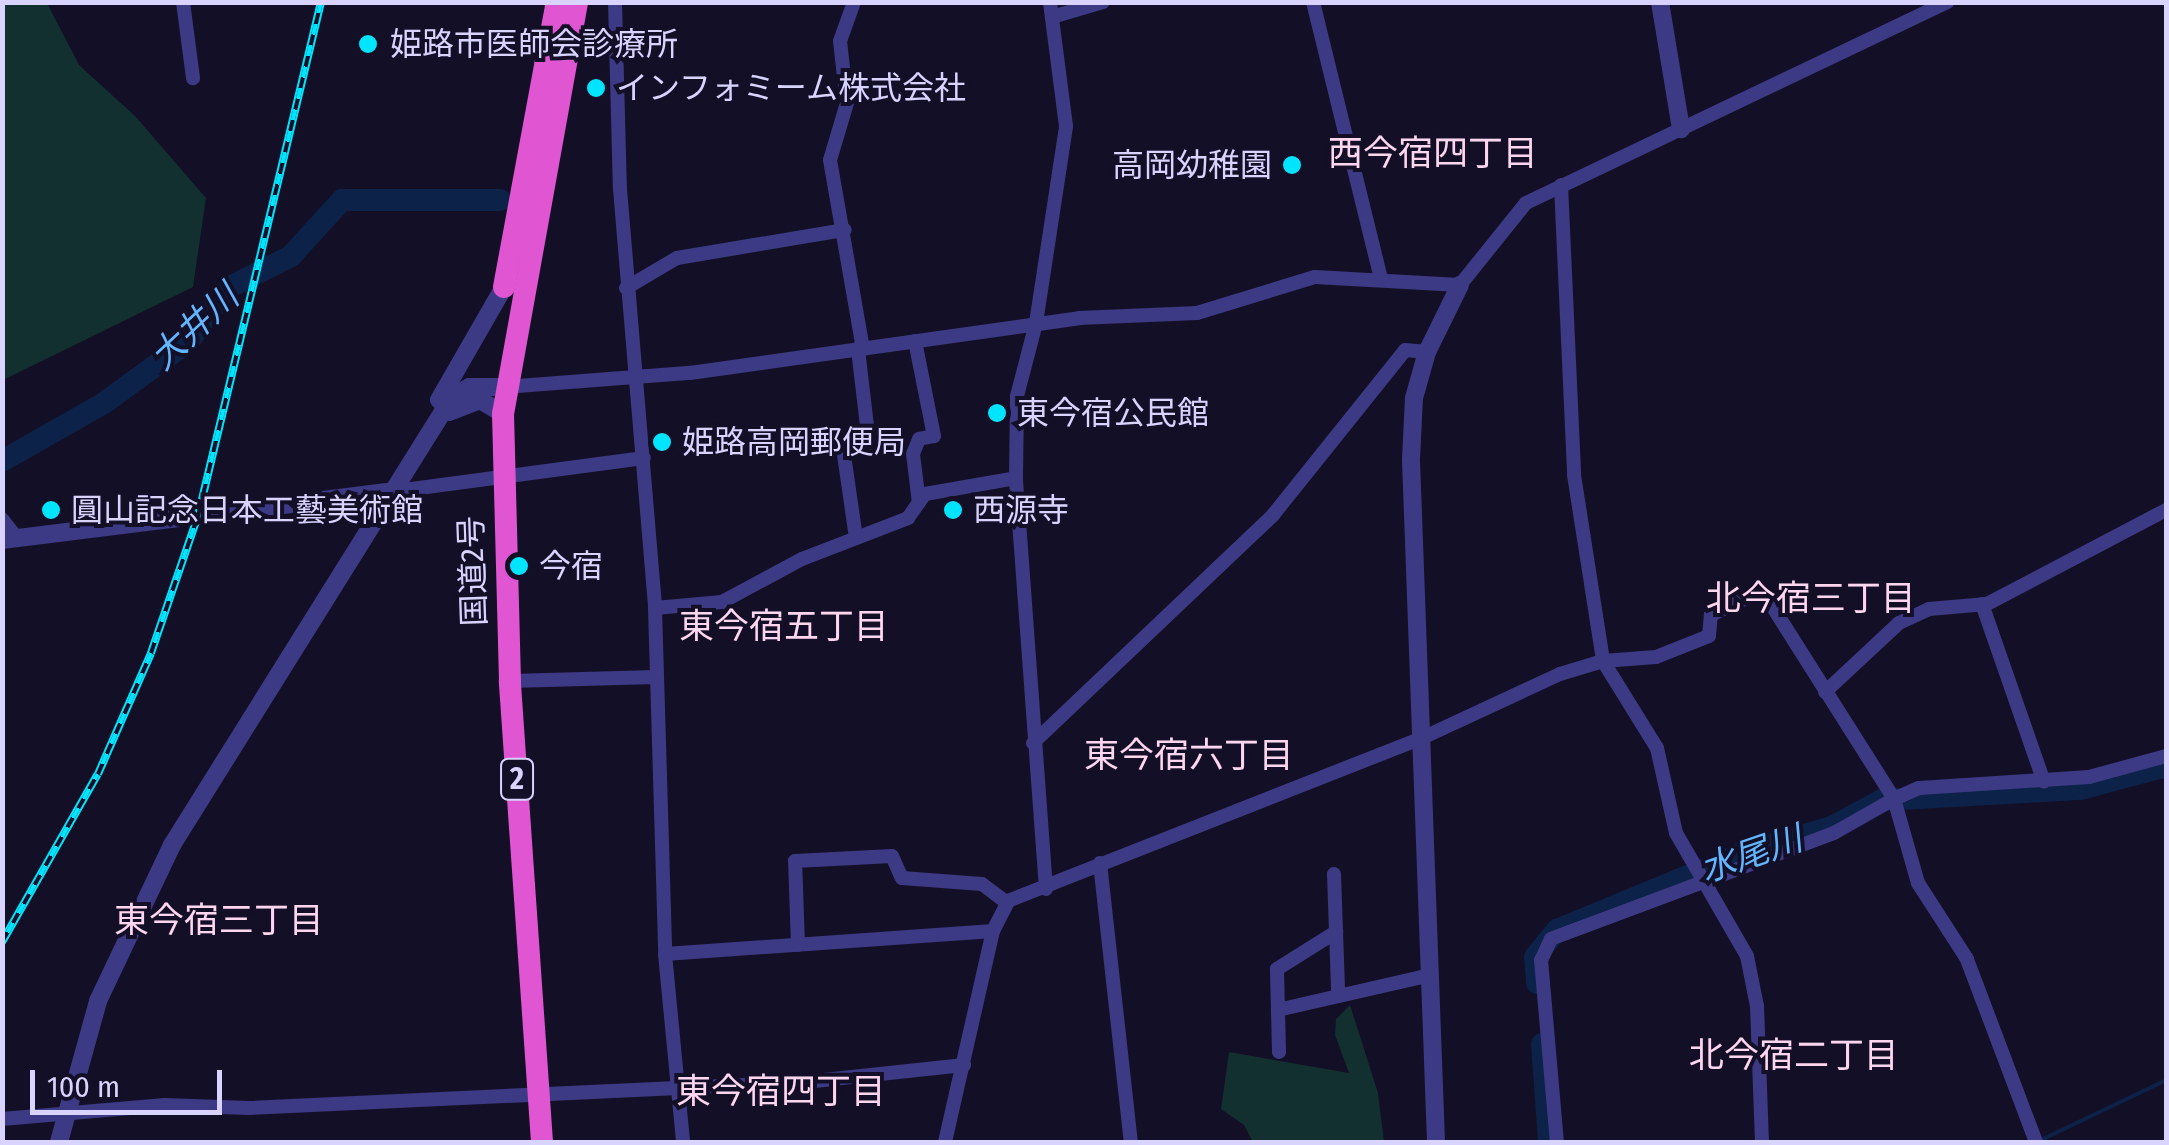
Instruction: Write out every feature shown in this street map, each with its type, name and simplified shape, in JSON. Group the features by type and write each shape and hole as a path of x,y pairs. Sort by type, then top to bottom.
{"highway":[{"path":"504,288 557,2"},
{"name":"国道2号","path":"542,1142 510,681 503,414 577,2"}],"street":[{"path":"183,2 193,78"},
{"path":"615,2 626,288 638,379 655,608 664,954 683,1142"},
{"path":"854,2 840,41 846,102 830,160 845,230 869,442 843,448 856,538"},
{"path":"1046,889 1016,478 1017,396 1036,323 1066,126 1051,10 1102,2"},
{"path":"1314,2 1381,278"},
{"path":"1660,2 1681,129"},
{"path":"1436,1142 1411,459 1414,398 1426,352 1460,285 1526,204 1948,2"},
{"path":"1561,185 1574,475 1602,661 1657,748 1671,819 1747,956 1757,1006 1762,1142"},
{"path":"626,288 677,258 845,230"},
{"path":"389,492 463,389 638,379 1036,323 1197,313 1315,277 1460,285"},
{"path":"59,1142 98,1001 146,894 389,492 504,288"},
{"path":"915,341 934,436 919,439 913,454 919,503"},
{"path":"1033,743 1272,515 1405,350 1426,352"},
{"path":"438,423 465,401 487,402 503,414"},
{"path":"2,519 10,539 644,458"},
{"path":"655,608 722,602 856,538 908,518 925,494 1016,478"},
{"path":"1825,692 1899,623 1930,609 1982,604 2166,510"},
{"path":"945,1142 993,931 1007,903 1422,738 1602,661 1656,656 1709,636 1711,615 1762,590 1894,799 1918,882 1974,975 2036,1142"},
{"path":"1982,604 2044,782"},
{"path":"510,681 656,677"},
{"path":"1557,1142 1541,960 1551,939 1699,872 1834,832 1919,788 2044,782 2166,756"},
{"path":"798,945 795,861 892,856 902,878 982,884 1007,903"},
{"path":"1100,864 1131,1142"},
{"path":"1334,874 1338,991"},
{"path":"664,954 993,931"},
{"path":"1279,1052 1282,1009 1277,969 1336,932"},
{"path":"1282,1009 1338,991 1430,974"},
{"path":"2,1119 539,1090 805,1082 964,1065"}],"green space":[{"path":"3,2 47,3 79,65 135,116 206,198 193,287 3,380"},
{"path":"1350,1005 1378,1093 1384,1142 1253,1142 1244,1125 1221,1109 1229,1052 1349,1073 1335,1035 1336,1019"}],"waterway":[{"name":"大井川","path":"2,461 104,403 189,341 228,288 291,256 342,200 500,200"},
{"name":"水尾川","path":"1537,983 1535,957 1557,930 1743,853 1832,827 1882,800 2081,789 2166,766"},
{"name":"水尾川","path":"1542,1044 1549,1142"},
{"path":"2041,1140 2166,1080"}],"railway":[{"path":"2,942 98,774 151,653 198,516 321,2"}],"place":[{"name":"姫路市医師会診療所","path":"368,44"},
{"name":"インフォミーム株式会社","path":"596,88"},
{"name":"高岡幼稚園","path":"1292,165"},
{"name":"東今宿公民館","path":"997,413"},
{"name":"姫路高岡郵便局","path":"662,442"},
{"name":"圓山記念日本工藝美術館","path":"51,510"},
{"name":"西源寺","path":"953,510"},
{"name":"今宿","path":"519,566"}],"district":[{"name":"西今宿四丁目","path":"1433,153"},
{"name":"北今宿三丁目","path":"1811,598"},
{"name":"東今宿五丁目","path":"784,626"},
{"name":"東今宿六丁目","path":"1189,755"},
{"name":"東今宿三丁目","path":"219,920"},
{"name":"北今宿二丁目","path":"1794,1055"},
{"name":"東今宿四丁目","path":"781,1091"}]}
